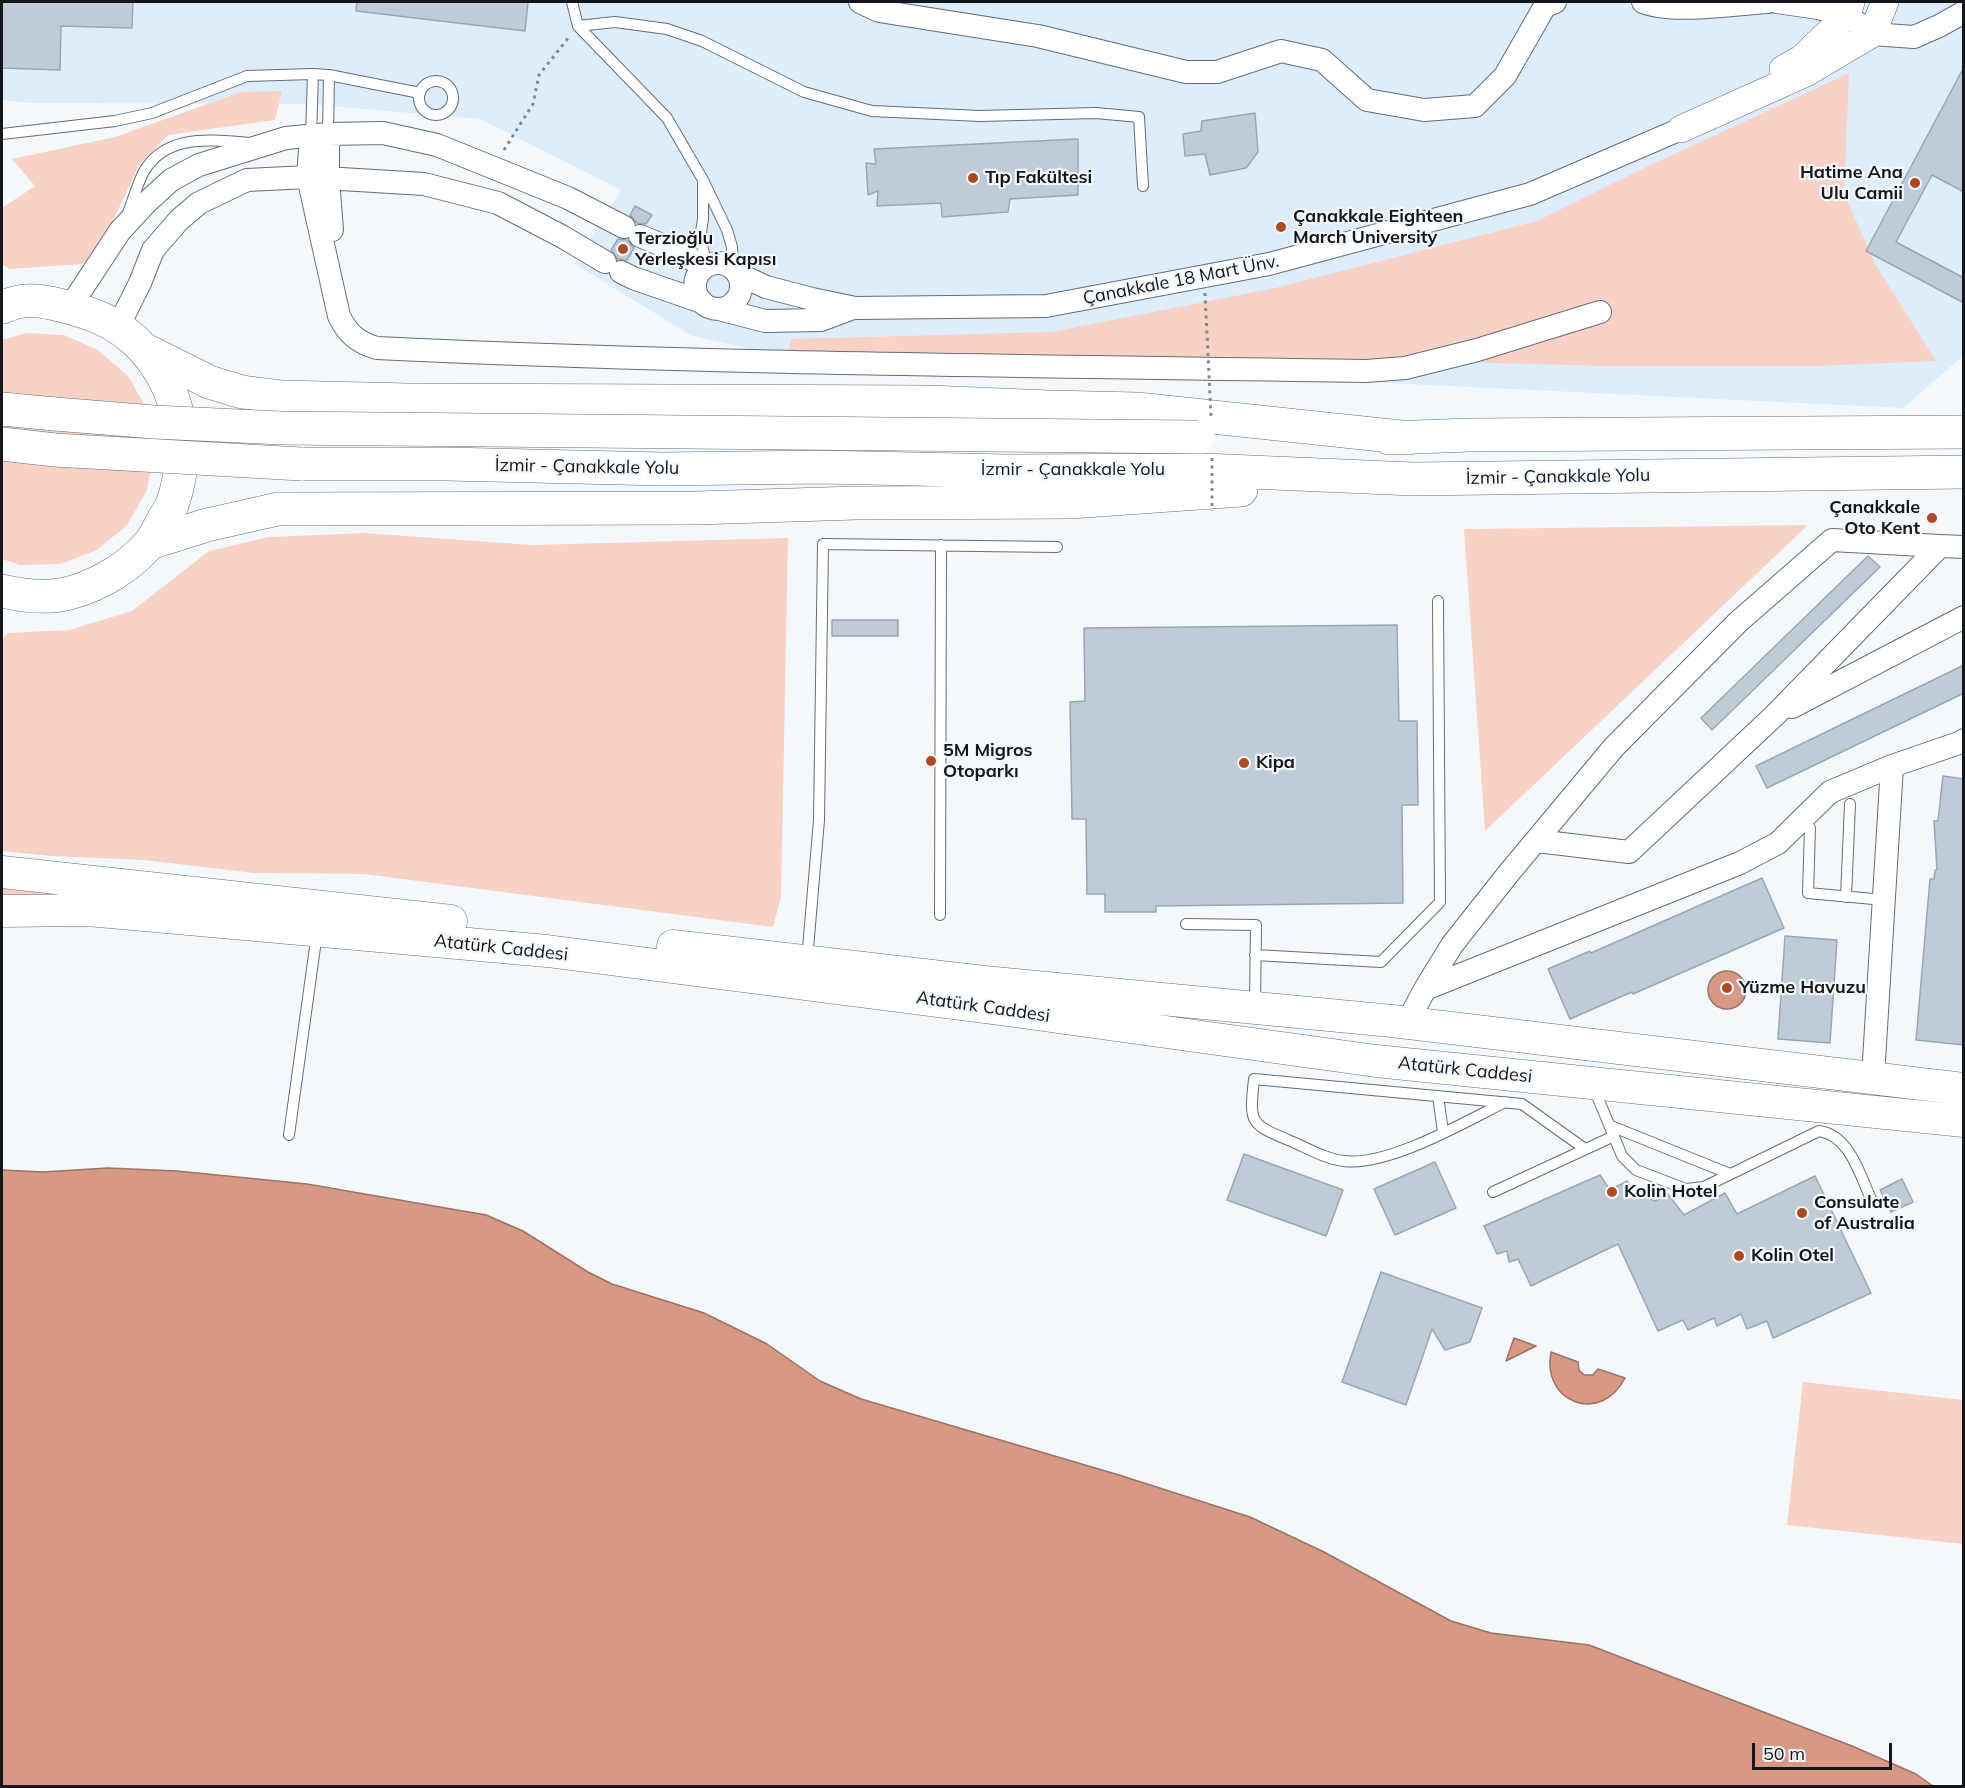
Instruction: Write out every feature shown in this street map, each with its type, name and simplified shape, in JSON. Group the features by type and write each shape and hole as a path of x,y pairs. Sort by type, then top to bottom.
{"highway":[{"path":"9,298 70,307 96,315 118,327 147,351 209,382 242,392 282,397 419,400 929,402 1137,409 1410,438 1469,435 1964,432"},
{"path":"10,599 73,592 115,574 150,543 172,506 182,464 180,420 165,379 147,351"},
{"name":"İzmir - Çanakkale Yolu","path":"2,409 154,422 292,428 1410,438"},
{"name":"İzmir - Çanakkale Yolu","path":"2,444 55,450 301,464 447,464 663,469 820,467 1008,471 1204,470 1413,479 1964,472"},
{"path":"150,543 207,525 278,509 696,508 856,503 1070,502 1413,479"}],"main road":[{"name":"Atatürk Caddesi","path":"2,872 806,972 1406,1064 1964,1122"},
{"name":"Atatürk Caddesi","path":"2,911 88,910 806,972 984,982 1407,1023 1964,1089"},
{"path":"1406,1064 1407,1023"},
{"path":"1591,1044 1591,1083"}],"street":[{"path":"860,2 879,11 1038,36 1186,72 1217,72 1281,51 1322,60 1367,100 1424,110 1475,106 1505,76 1545,6 1555,2"},
{"path":"1643,2 1680,7 1768,2"},
{"path":"1777,2 1818,8 1849,8 1872,33 1914,37 1964,12"},
{"path":"1681,129 1806,74 1872,33 1885,2"},
{"path":"1681,129 1801,58 1849,8"},
{"name":"Çanakkale 18 Mart Ünv.","path":"735,271 766,287 855,308 1046,306 1269,264 1530,194 1681,129"},
{"path":"70,307 123,228 171,180 199,165 265,144 286,138 320,135 383,133 437,145 583,206 632,232 680,252 706,267"},
{"path":"320,135 318,178 337,307 343,324 349,332 365,345 377,348 522,355 801,363 1366,371 1405,368 1477,350 1600,312"},
{"path":"118,327 140,283 153,250 179,220 199,203 247,180 318,178 424,184 498,203 564,237 633,279 711,306 765,321 821,320 855,308"},
{"path":"564,237 583,206"},
{"path":"720,263 735,271 741,282 741,290 734,303 711,306 697,296 696,280 706,267 720,263"},
{"path":"1407,1023 1452,945 1614,747 1738,622 1832,540 1964,547"},
{"path":"1537,841 1629,852 1774,716 1941,546"},
{"path":"1774,716 1964,617"},
{"path":"1425,989 1740,863 1778,843 1830,792 1892,766 1962,742"},
{"path":"1873,1077 1892,766"}],"lane":[{"path":"572,2 578,26 667,118 703,180 727,230 735,271"},
{"path":"578,26 615,22 667,29 702,41 804,92 872,111 980,116 1096,113 1139,117 1143,186"},
{"path":"313,74 320,135"},
{"path":"320,135 329,75"},
{"path":"2,134 115,122 143,115 248,76 329,75 420,93"},
{"path":"703,180 703,219 700,238 706,267"},
{"path":"806,972 819,820 824,544 1057,547"},
{"path":"940,545 940,915"},
{"path":"1255,956 1381,962 1440,902 1438,601"},
{"path":"1846,897 1850,804"},
{"path":"1810,828 1808,893 1884,900"},
{"path":"1186,924 1256,925 1254,1008"},
{"path":"289,1135 318,930"},
{"path":"1505,1102 1443,1132 1369,1161 1335,1160 1262,1129 1253,1117 1251,1108 1254,1079 1505,1102 1522,1104 1586,1149"},
{"path":"1591,1083 1622,1156 1636,1170 1686,1189 1704,1187 1819,1131 1825,1131 1837,1137 1847,1149 1872,1201"},
{"path":"1438,1096 1443,1132"},
{"path":"1493,1192 1586,1149 1612,1131"},
{"path":"1612,1131 1730,1174"}],"path":[{"path":"492,168 533,104 539,75 578,26"},
{"path":"1205,293 1211,397"}],"shaded area":[{"name":"Çanakkale Eighteen March University","path":"2,2 1963,2 1963,356 1903,408 769,353 692,336 575,264 621,190 480,119 306,104 30,103 2,100"},
{"path":"1849,73 1844,193 1875,264 1936,361 1815,366 1605,366 1311,358 1039,363 788,355 791,339 1052,332 1275,288 1537,221 1640,170"},
{"path":"282,91 275,120 168,135 139,165 98,253 82,264 10,269 2,264 2,208 35,186 12,159 115,137 241,92"},
{"path":"27,333 64,335 98,350 128,376 148,411 154,451 147,490 127,525 97,550 60,564 20,565 2,559 2,340"},
{"path":"1808,525 1485,831 1464,529"},
{"path":"364,533 532,545 788,538 781,897 773,927 364,874 254,873 144,860 51,856 2,851 2,639 8,633 69,630 132,611 209,551 269,537"},
{"path":"2,884 139,898 2,898"},
{"name":"Yüzme Havuzu","path":"1727,971 1741,976 1746,990 1741,1004 1727,1009 1713,1004 1708,990 1713,976"},
{"path":"108,1168 177,1171 307,1184 486,1215 523,1231 588,1272 612,1284 704,1313 767,1344 820,1381 861,1399 1119,1475 1250,1517 1324,1552 1451,1621 1491,1633 1589,1645 1852,1746 1916,1774 1933,1786 2,1786 2,1170 43,1172"},
{"path":"1514,1338 1536,1346 1506,1361"},
{"path":"1551,1352 1578,1362 1579,1370 1584,1375 1593,1375 1598,1369 1625,1378 1615,1392 1602,1401 1588,1404 1575,1402 1564,1395 1555,1384 1550,1370"},
{"path":"1803,1382 1963,1400 1963,1544 1787,1525"}],"building":[{"path":"2,2 133,2 132,28 61,26 60,70 2,68"},
{"path":"357,2 528,2 525,31 356,11"},
{"name":"Hatime Ana Ulu Camii","path":"1964,67 1964,192 1932,175 1896,242 1964,278 1964,303 1866,251"},
{"path":"1255,113 1258,152 1246,168 1210,175 1205,154 1185,156 1183,134 1201,131 1202,121"},
{"name":"Tıp Fakültesi","path":"1078,139 1078,195 1010,199 1008,212 942,217 941,203 877,206 878,191 868,195 866,163 876,164 874,149"},
{"path":"635,206 652,215 646,224 637,223 630,215"},
{"path":"618,239 627,240 634,248 627,260 618,259 611,250"},
{"path":"1868,556 1880,567 1712,730 1701,718"},
{"path":"832,620 898,620 898,636 832,636"},
{"name":"Kipa","path":"1397,625 1399,721 1417,721 1418,805 1402,805 1403,903 1156,906 1156,912 1105,912 1105,894 1087,894 1086,819 1072,819 1070,702 1085,701 1084,628"},
{"path":"1964,665 1964,693 1767,788 1756,766"},
{"path":"1943,776 1964,779 1964,1045 1916,1040 1930,879 1934,879 1935,870 1937,870 1934,821 1938,821"},
{"path":"1762,878 1784,928 1570,1019 1548,969 1590,951 1591,953"},
{"path":"1785,936 1837,940 1830,1043 1778,1039"},
{"path":"1244,1154 1343,1190 1326,1236 1227,1200"},
{"path":"1435,1162 1456,1208 1395,1235 1374,1189"},
{"name":"Kolin Otel","path":"1600,1175 1610,1190 1627,1181 1634,1193 1656,1201 1667,1193 1684,1215 1725,1193 1737,1214 1815,1176 1871,1293 1773,1338 1767,1321 1747,1329 1741,1314 1717,1326 1714,1318 1688,1330 1683,1320 1658,1331 1618,1244 1531,1286 1518,1259 1509,1262 1507,1251 1497,1254 1484,1226"},
{"path":"1902,1179 1913,1202 1891,1212 1880,1190"},
{"path":"1381,1272 1482,1308 1470,1342 1445,1350 1432,1329 1406,1405 1342,1382"}],"place":[{"name":"Tıp Fakültesi","path":"973,178"},
{"name":"Hatime Ana Ulu Camii","path":"1915,183"},
{"name":"Çanakkale Eighteen March University","path":"1281,227"},
{"name":"Terzioğlu Yerleşkesi Kapısı","path":"623,249"},
{"name":"Çanakkale Oto Kent","path":"1932,518"},
{"name":"5M Migros Otoparkı","path":"931,761"},
{"name":"Kipa","path":"1244,763"},
{"name":"Yüzme Havuzu","path":"1727,988"},
{"name":"Kolin Hotel","path":"1612,1192"},
{"name":"Consulate of Australia","path":"1802,1213"},
{"name":"Kolin Otel","path":"1739,1256"}]}
